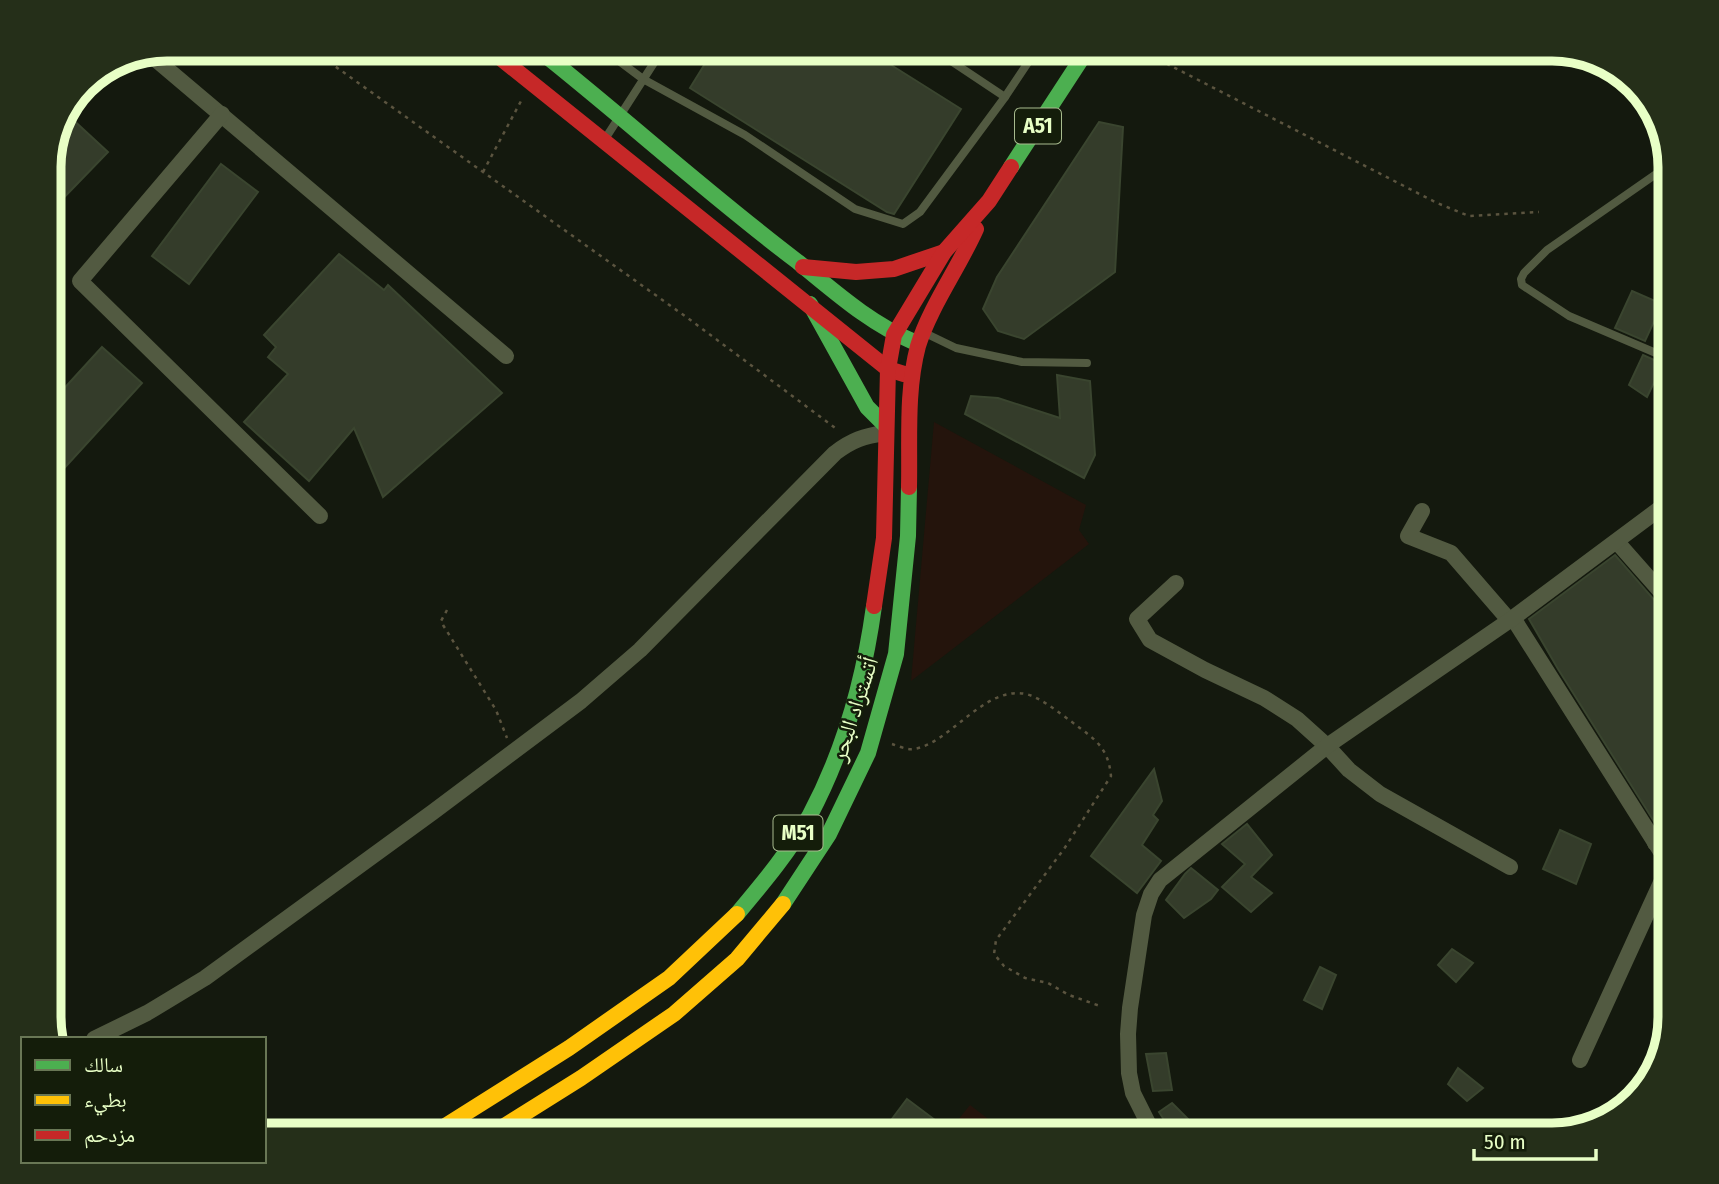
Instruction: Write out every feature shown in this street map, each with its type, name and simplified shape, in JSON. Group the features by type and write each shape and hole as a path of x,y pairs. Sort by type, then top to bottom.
{"main road":[{"path":"505,61 888,369 911,377"},
{"path":"553,61 621,114 803,267 894,335 921,338"},
{"name":"A51","path":"888,369 894,335 944,252 989,201 1080,61"},
{"name":"A51","path":"921,338 989,201"},
{"path":"803,267 856,272 894,269 944,252"},
{"path":"810,304 867,407 885,429"},
{"name":"أتستراد البحر","path":"509,1123 674,1014 737,959 785,901 830,834 868,753 896,654 908,536 911,377 921,338"},
{"name":"أتستراد البحر","path":"450,1123 569,1048 669,978 730,922 773,870 809,816 840,750 862,678 884,538 888,369"}],"street":[{"path":"158,62 506,356"},
{"path":"222,114 80,281 320,516"},
{"path":"98,1037 146,1013 205,978 581,701 640,650 835,453 851,440 885,429"},
{"path":"1148,1123 1133,1093 1129,1073 1130,1008 1144,915 1151,894 1171,869 1327,746 1511,619 1658,510"},
{"path":"1422,511 1408,536 1451,553 1511,619 1658,848"},
{"path":"1617,542 1658,588"},
{"path":"1176,583 1138,619 1150,640 1264,698 1297,719 1349,770 1380,794 1510,867"},
{"path":"1655,843 1658,838"},
{"path":"1580,1060 1658,892"}],"lane":[{"path":"619,61 643,79 746,135 855,209 903,224 920,212 1029,61"},
{"path":"603,141 655,61"},
{"path":"951,61 1005,97"},
{"path":"1658,173 1547,250 1521,279 1522,285 1569,316 1658,354"},
{"path":"921,338 1022,362 1087,363"}],"path":[{"path":"328,61 689,319 851,440"},
{"path":"1163,61 1448,208 1469,216 1539,212"},
{"path":"483,172 531,82"},
{"path":"447,610 441,621 496,710 510,754"},
{"path":"873,736 896,746 912,749 930,743 999,696 1014,693 1029,694 1055,710 1104,748 1110,762 1111,776 1065,849 996,940 994,954 1004,966 1025,978 1048,983 1069,995 1100,1006"}],"shaded area":[{"path":"934,422 1086,505 1079,530 1089,544 911,681"},
{"path":"970,1105 993,1123 956,1123"}],"building":[{"path":"707,61 885,61 961,109 894,214 690,88"},
{"path":"72,119 108,152 61,201 61,160"},
{"path":"1099,122 1123,127 1115,272 1024,339 998,331 983,309 997,277"},
{"path":"221,164 258,192 189,284 152,256"},
{"path":"339,254 384,290 388,285 502,393 383,497 354,428 309,481 244,422 288,374 268,357 276,347 264,335"},
{"path":"1632,291 1658,302 1658,313 1645,341 1615,328"},
{"path":"102,347 142,383 61,472 61,392"},
{"path":"1643,355 1658,362 1658,374 1647,397 1629,385"},
{"path":"1057,375 1090,381 1095,455 1084,478 965,414 971,396 998,398 1060,418"},
{"path":"1615,555 1658,604 1658,819 1655,823 1558,669 1529,619"},
{"path":"1154,769 1162,801 1153,815 1158,820 1142,845 1161,861 1137,893 1091,856"},
{"path":"1247,824 1272,855 1251,877 1272,893 1251,912 1222,887 1245,864 1222,844"},
{"path":"1560,830 1591,844 1576,884 1543,869"},
{"path":"1191,868 1218,890 1211,899 1184,918 1166,900"},
{"path":"1452,949 1473,963 1456,982 1438,965"},
{"path":"1320,967 1336,975 1322,1009 1304,1000"},
{"path":"1166,1053 1172,1090 1153,1091 1146,1054"},
{"path":"1458,1068 1483,1088 1467,1101 1448,1084"},
{"path":"907,1099 939,1123 889,1123"},
{"path":"1172,1103 1192,1123 1166,1123 1159,1112"}],"traffic: fast":[{"path":"552,61 839,295 881,325 912,341"},
{"path":"1011,167 1080,61"},
{"path":"810,304 867,407 885,425"},
{"path":"783,904 829,834 868,753 896,654 908,536 909,487"},
{"path":"737,914 794,841 822,790 843,739 859,687 874,606"}],"traffic: slow":[{"path":"509,1123 674,1014 737,959 783,904"},
{"path":"450,1123 569,1048 669,978 737,914"}],"traffic: jam":[{"path":"504,61 888,369 904,374"},
{"path":"874,606 884,538 888,369 894,335 944,252 989,201 1011,167"},
{"path":"909,487 910,398 918,346 923,331 976,229"},
{"path":"803,267 856,272 894,269 944,252"}]}
